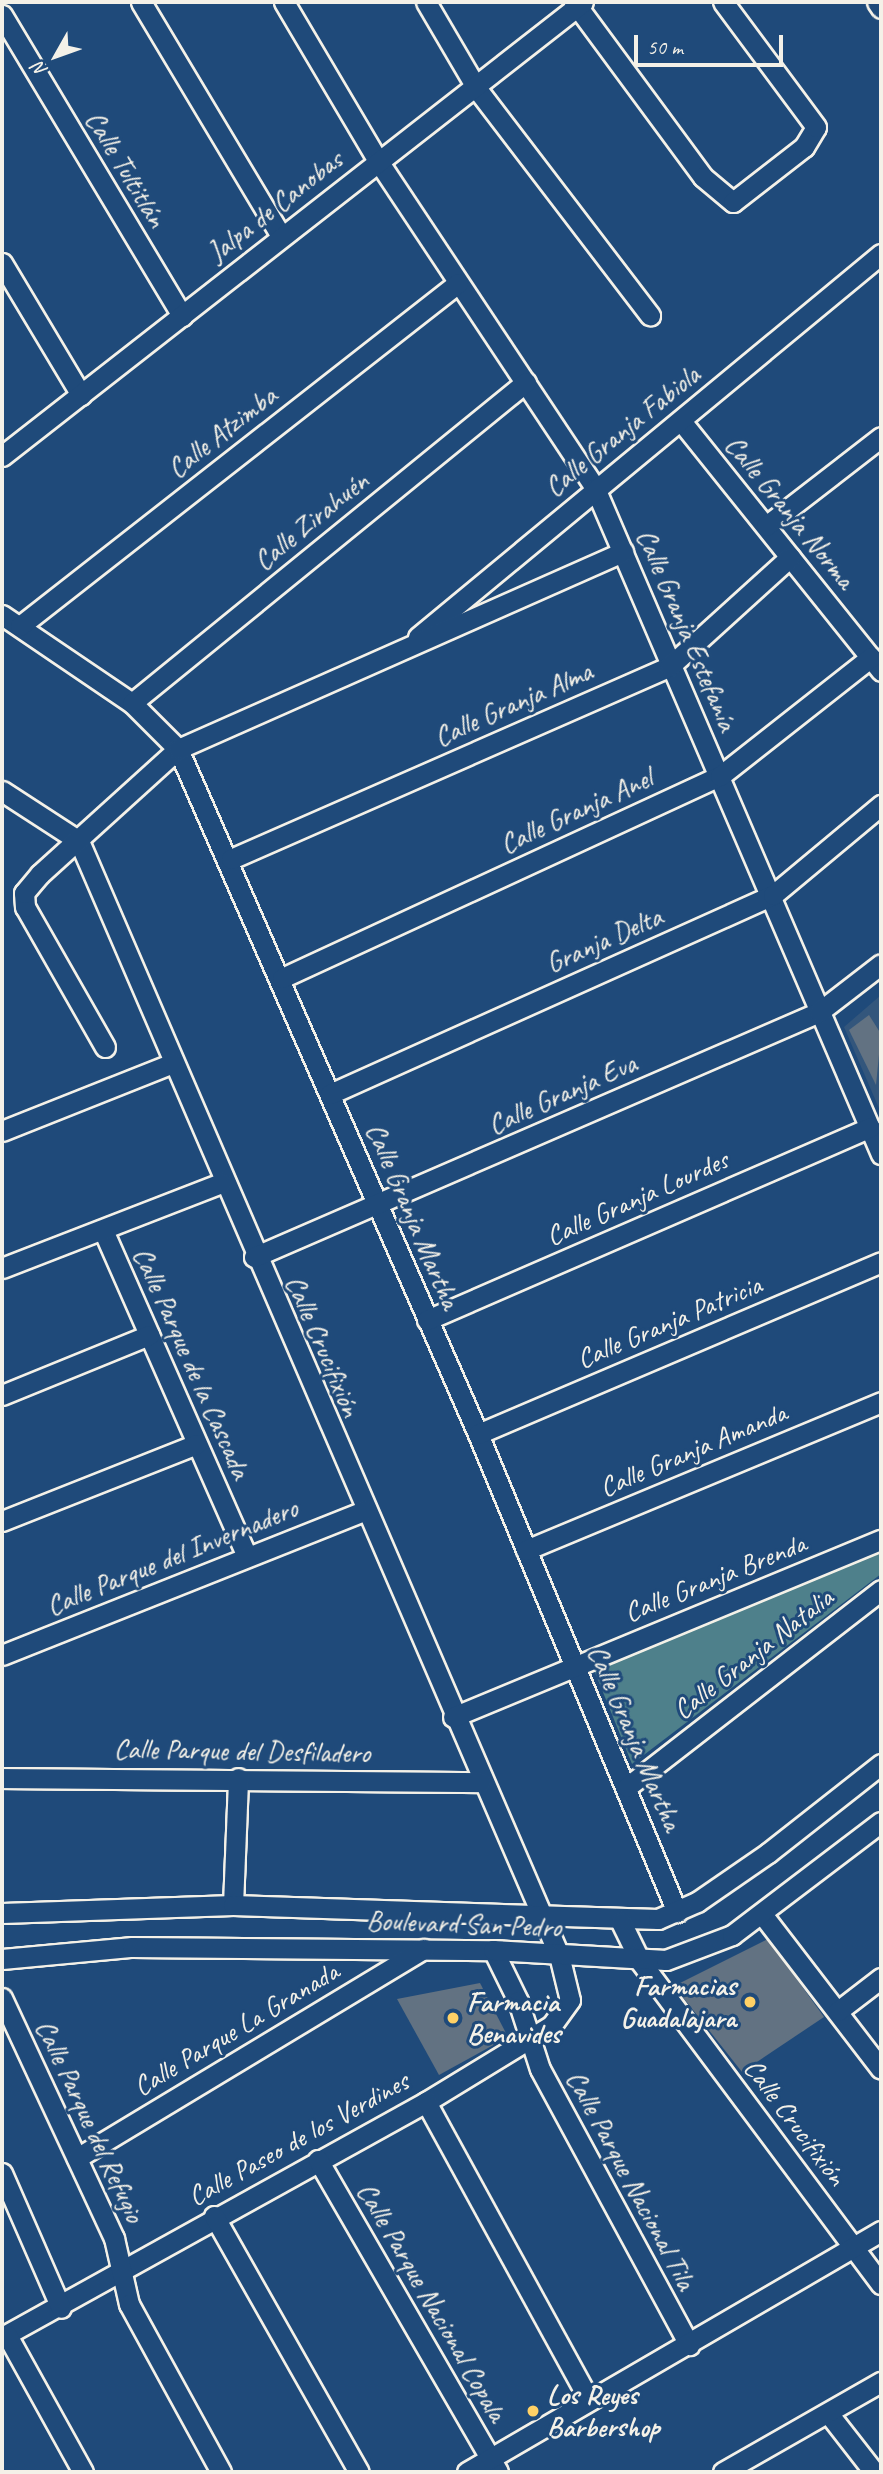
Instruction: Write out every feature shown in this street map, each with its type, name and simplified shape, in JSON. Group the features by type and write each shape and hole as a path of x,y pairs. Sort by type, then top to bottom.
{"street":[{"path":"141,2 281,236"},
{"name":"Calle Granja Estefanía","path":"284,2 378,161 595,488 670,666 773,895 819,1012 881,1154"},
{"path":"426,2 477,89 650,315"},
{"path":"578,3 703,177 733,202 804,147 816,127 723,2"},
{"path":"877,2 881,8"},
{"name":"Jalpa de Canobas","path":"2,456 378,161 477,89 578,3"},
{"name":"Calle Tultitlán","path":"2,15 181,316"},
{"name":"Calle Granja Fabiola","path":"399,653 595,488 681,421 881,254"},
{"path":"2,263 81,395"},
{"name":"Calle Atzimba","path":"20,626 458,283"},
{"name":"Calle Zirahuén","path":"132,703 526,382"},
{"name":"Calle Granja Norma","path":"681,421 876,664"},
{"path":"766,526 881,437"},
{"name":"Calle Granja Fabiola","path":"105,1047 25,907 30,883 178,749 623,552"},
{"name":"Calle Granja Alma","path":"231,859 670,666 790,557"},
{"name":"Calle Granja Martha","path":"2,615 132,703 178,749 231,859 377,1206 478,1434 677,1912"},
{"name":"Calle Granja Anel","path":"282,978 720,776 876,664"},
{"path":"2,790 79,841"},
{"name":"Granja Delta","path":"330,1094 773,895 881,806"},
{"name":"Calle Crucifixión","path":"79,841 221,1184 559,1955"},
{"name":"Calle Granja Eva","path":"254,1257 377,1206 819,1012 881,964"},
{"path":"2,1131 173,1063"},
{"name":"Calle Granja Lourdes","path":"427,1320 870,1128"},
{"path":"2,1268 221,1184"},
{"name":"Calle Parque de la Cascada","path":"103,1230 247,1557"},
{"name":"Calle Granja Patricia","path":"478,1434 881,1262"},
{"path":"2,1395 149,1335"},
{"name":"Calle Granja Amanda","path":"526,1550 881,1402"},
{"path":"2,1521 197,1444"},
{"name":"Calle Parque del Invernadero","path":"2,1655 364,1511"},
{"name":"Calle Granja Brenda","path":"453,1717 881,1540"},
{"name":"Calle Granja Natalia","path":"626,1787 881,1590"},
{"name":"Boulevard San Pedro","path":"2,1913 233,1905 487,1913 621,1923 677,1912 768,1853 881,1763"},
{"name":"Calle Parque del Desfiladero","path":"2,1778 481,1782"},
{"path":"233,1905 238,1778"},
{"name":"Boulevard San Pedro","path":"2,1958 132,1947 493,1950 640,1961 692,1955 762,1914 881,1822"},
{"path":"762,1914 881,2069"},
{"name":"Calle Crucifixión","path":"621,1923 640,1961 881,2284"},
{"name":"Calle Parque La Granada","path":"77,2158 424,1949"},
{"name":"Calle Parque Nacional Tila","path":"493,1950 519,2000 528,2040 689,2345"},
{"name":"Calle Paseo de los Verdines","path":"4,2336 61,2308 120,2270 214,2216 426,2102 528,2040 567,2008 569,1988 559,1955"},
{"path":"838,2011 881,1978"},
{"name":"Calle Parque del Refugio","path":"2,1998 114,2238 129,2304 221,2472"},
{"path":"426,2102 589,2400"},
{"name":"Calle Parque Nacional Copala","path":"318,2160 494,2465"},
{"path":"2,2173 61,2308"},
{"path":"214,2216 359,2472"},
{"path":"467,2472 494,2465 589,2400 856,2250 881,2231"},
{"path":"4,2336 83,2472"},
{"path":"725,2472 881,2382"},
{"path":"828,2413 874,2472"}],"shaded area":[{"path":"881,995 881,1113 844,1027"}],"green space":[{"path":"881,1550 881,1574 632,1764 594,1670"}],"building":[{"path":"869,1015 881,1034 876,1085 849,1030"},
{"name":"Farmacias Guadalajara","path":"768,1939 824,2017 742,2072 674,1986"},
{"name":"Farmacia Benavides","path":"480,1983 508,2037 439,2075 397,1999"}],"place":[{"name":"Farmacias Guadalajara","path":"750,2002"},
{"name":"Farmacia Benavides","path":"453,2018"},
{"name":"Los Reyes Barbershop","path":"533,2411"}]}
